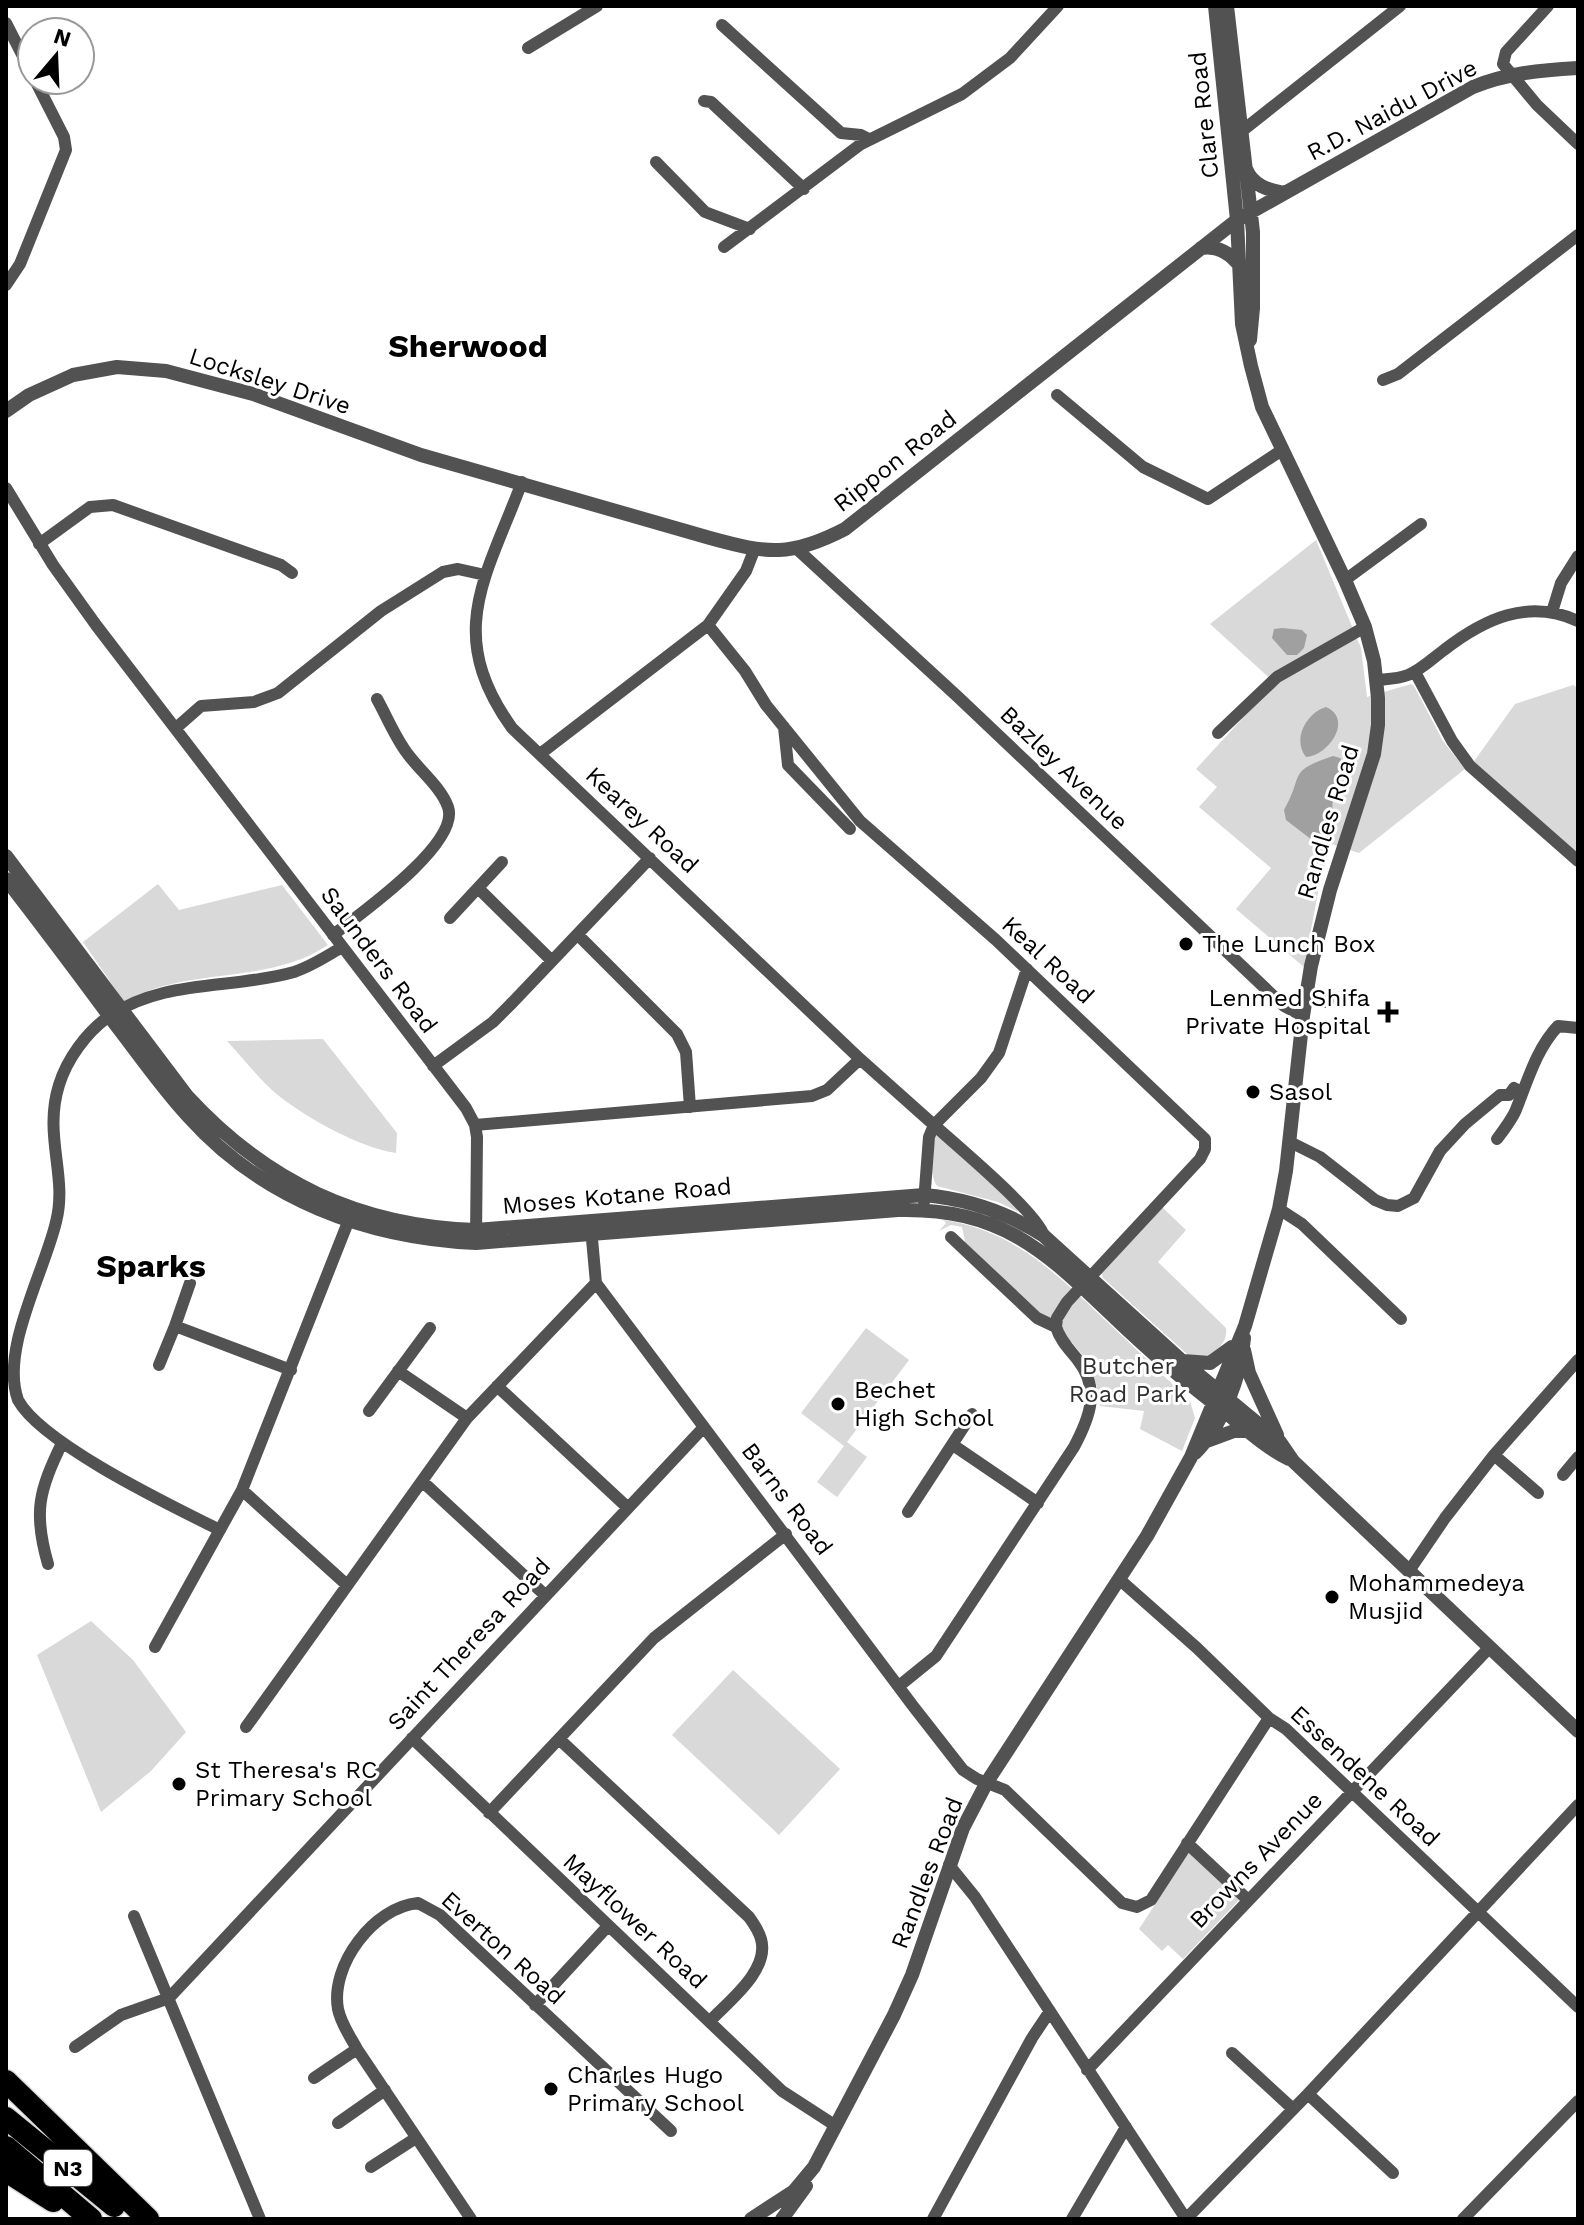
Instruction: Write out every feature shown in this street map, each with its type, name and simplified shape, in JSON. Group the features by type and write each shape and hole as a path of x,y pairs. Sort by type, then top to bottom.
{"highway":[{"path":"6,2081 148,2219"},
{"name":"N3","path":"6,2118 129,2219"},
{"name":"N3","path":"6,2147 91,2219"},
{"path":"6,2171 81,2219"}],"street":[{"path":"528,48 597,6"},
{"path":"724,247 869,139 939,108 962,94 1010,58 1058,6"},
{"name":"Clare Road","path":"1215,6 1237,220"},
{"name":"Clare Road","path":"1227,6 1251,212"},
{"path":"1242,131 1400,6"},
{"path":"1548,6 1504,56 1503,64 1537,105 1578,144"},
{"path":"6,23 16,43"},
{"path":"722,25 841,133 869,139"},
{"name":"R.D. Naidu Drive","path":"1237,220 1469,89 1493,79 1578,68"},
{"path":"6,285 20,264 66,150 64,137 43,96"},
{"path":"704,101 711,102 804,189"},
{"path":"656,162 705,212 750,229"},
{"path":"1245,164 1254,182 1266,189 1285,193"},
{"name":"Randles Road","path":"1248,348 1253,308 1251,212"},
{"name":"Rippon Road","path":"522,482 710,538 755,548 797,549 815,545 845,529 1237,220"},
{"name":"Randles Road","path":"1191,1457 1206,1441 1245,1326 1279,1209 1290,1142 1304,1009 1319,928 1374,754 1379,713 1377,680 1365,627 1262,407 1242,324 1237,220"},
{"path":"1383,380 1398,374 1578,235"},
{"path":"1201,248 1216,247 1225,251 1241,266"},
{"name":"Locksley Drive","path":"6,411 29,395 73,375 117,367 166,371 253,394 421,455 522,482"},
{"path":"1057,395 1143,467 1208,499 1282,450"},
{"name":"Kearey Road","path":"522,482 485,575 475,628 480,671 494,703 507,722 860,1059 1024,1208 1040,1225 1044,1236"},
{"name":"Saunders Road","path":"6,488 39,544 96,625 466,1108 475,1125"},
{"path":"39,544 90,507 113,505 281,565 292,573"},
{"path":"1345,580 1421,524"},
{"path":"540,754 708,625 746,571 755,548"},
{"name":"Bazley Avenue","path":"797,549 1284,1006 1304,1009"},
{"path":"1552,612 1561,583 1578,556"},
{"path":"176,728 201,706 254,702 278,693 381,611 443,572 458,569 485,575"},
{"path":"1377,680 1404,677 1415,672 1466,633 1489,620 1523,611 1552,612 1578,621"},
{"name":"Keal Road","path":"708,625 745,671 766,705 860,821 1027,969 1205,1139 1205,1149 1200,1159 1063,1308 1056,1327"},
{"path":"1218,733 1277,677 1365,627"},
{"path":"1415,672 1452,741 1470,766 1578,861"},
{"path":"333,935 419,864 449,825 450,811 445,801 406,751 377,699"},
{"path":"784,727 788,765 850,829"},
{"path":"433,1066 493,1022 650,858"},
{"path":"450,918 502,862"},
{"name":"Moses Kotane Road","path":"8,870 116,1013 188,1117 228,1155 285,1193 426,1240 924,1202 949,1197 1014,1218 1044,1236 1154,1354 1280,1442 1293,1461 1578,1731"},
{"path":"479,889 552,961"},
{"path":"578,935 677,1034 686,1052 690,1107"},
{"path":"220,1530 62,1443 37,1424 17,1399 10,1374 10,1360 57,1221 60,1195 52,1124 60,1080 87,1036 116,1013 141,999 184,987 296,971 342,947"},
{"path":"924,1202 929,1137 934,1125 992,1065 999,1053 1027,969"},
{"path":"1304,1009 1311,998 1327,1001"},
{"path":"1497,1139 1514,1113 1544,1044 1556,1028 1567,1025 1578,1028"},
{"path":"476,1236 475,1125 812,1096 827,1090 860,1059"},
{"path":"1290,1142 1320,1157 1375,1200 1398,1206 1414,1198 1440,1151 1465,1124 1500,1095 1509,1095 1514,1088 1522,1092"},
{"name":"Moses Kotane Road","path":"924,1202 1001,1227 1038,1248 1086,1282 1182,1361 1248,1431 1274,1452 1293,1461"},
{"path":"1279,1209 1302,1224 1401,1319"},
{"path":"155,1647 242,1490 351,1215"},
{"path":"246,1727 467,1418 596,1283 591,1228"},
{"path":"899,1686 936,1656 1074,1447 1092,1407 1086,1372 1056,1327 1026,1309 951,1237"},
{"path":"159,1365 190,1283"},
{"name":"Barns Road","path":"596,1283 963,1770 1005,1790 1122,1903 1129,1906 1143,1906 1151,1900 1187,1843"},
{"path":"175,1326 291,1370"},
{"path":"369,1411 430,1328"},
{"path":"1182,1361 1199,1365 1210,1363 1239,1345 1280,1442"},
{"path":"1409,1571 1494,1455 1578,1360"},
{"path":"398,1371 467,1418"},
{"path":"497,1386 627,1507"},
{"name":"Randles Road","path":"761,2216 794,2191 814,2167 906,1989 963,1828 987,1782 1156,1521 1220,1400"},
{"path":"908,1512 972,1414"},
{"name":"Saint Theresa Road","path":"169,1998 704,1427"},
{"path":"1206,1441 1234,1431 1248,1431"},
{"path":"48,1564 40,1530 39,1503 62,1443"},
{"path":"953,1445 1038,1503"},
{"path":"1494,1455 1538,1493"},
{"path":"1563,1475 1578,1457"},
{"path":"423,1482 545,1595"},
{"path":"242,1490 347,1585"},
{"path":"489,1813 654,1638 786,1534"},
{"name":"Essendene Road","path":"1119,1579 1197,1648 1269,1718 1286,1729 1578,2007"},
{"name":"Browns Avenue","path":"1087,2070 1189,1970 1248,1900 1490,1647"},
{"path":"1248,1900 1187,1843 1269,1718"},
{"name":"Mayflower Road","path":"412,1738 782,2091 836,2126"},
{"path":"559,1739 749,1917 757,1929 762,1940 758,1967 710,2021"},
{"path":"949,1865 975,1897 1186,2219 1308,2094 1578,1805"},
{"name":"Everton Road","path":"471,2219 357,2049 338,2009 337,1995 344,1965 376,1924 407,1904 418,1903 440,1915 671,2131"},
{"path":"134,1916 260,2219"},
{"path":"535,2005 608,1926"},
{"path":"75,2047 121,2015 169,1998"},
{"path":"933,2219 1032,2038 1050,2011"},
{"path":"314,2078 357,2049"},
{"path":"1232,2053 1293,2109"},
{"path":"338,2123 385,2090"},
{"path":"1308,2094 1393,2173"},
{"path":"1463,2219 1578,2101"},
{"path":"1072,2219 1126,2127"},
{"path":"371,2167 416,2138"},
{"path":"782,2219 801,2195 814,2167"}],"green space":[{"path":"1316,540 1361,648 1367,697 1411,684 1414,686 1443,741 1465,769 1359,853 1331,844 1320,882 1304,967 1236,909 1271,868 1199,807 1217,787 1196,769 1275,683 1210,624"},
{"path":"1573,685 1578,688 1578,858 1470,767 1515,704"},
{"path":"158,884 179,910 282,885 328,945 304,958 279,966 174,983 124,1002 83,942"},
{"path":"323,1039 397,1133 396,1153 351,1139 291,1105 259,1077 227,1041"},
{"path":"936,1136 1031,1218 998,1202 937,1186 932,1162"},
{"path":"1162,1207 1186,1230 1158,1262 1226,1328 1224,1341 1208,1357 1188,1355 1103,1278 1101,1270"},
{"name":"Butcher Road Park","path":"943,1220 990,1233 1031,1256 1069,1286 1190,1401 1195,1418 1182,1451 1140,1429 1144,1411 1100,1406 1090,1367 1077,1348 965,1242 962,1227 951,1225 939,1231 946,1223"},
{"path":"866,1328 909,1360 847,1442 867,1457 837,1497 817,1482 844,1446 801,1413"},
{"path":"91,1621 133,1660 186,1732 151,1771 101,1812 37,1655"},
{"path":"733,1670 840,1769 779,1835 672,1735"},
{"path":"1189,1852 1239,1900 1183,1959 1168,1945 1162,1951 1139,1929"}],"shaded area":[{"path":"1274,629 1302,630 1307,635 1304,648 1297,655 1287,655 1272,638"},
{"path":"1326,707 1338,720 1335,736 1322,750 1306,757 1300,743 1303,728 1312,715"},
{"path":"1333,756 1344,763 1333,796 1331,819 1326,832 1312,840 1286,820 1284,810 1302,770"}],"place":[{"name":"The Lunch Box","path":"1186,944"},
{"name":"Lenmed Shifa Private Hospital","path":"1388,1012"},
{"name":"Sasol","path":"1253,1092"},
{"name":"Bechet High School","path":"838,1404"},
{"name":"Mohammedeya Musjid","path":"1332,1597"},
{"name":"St Theresa's RC Primary School","path":"179,1784"},
{"name":"Charles Hugo Primary School","path":"551,2089"}],"district":[{"name":"Sherwood","path":"468,346"},
{"name":"Sparks","path":"151,1266"}]}
